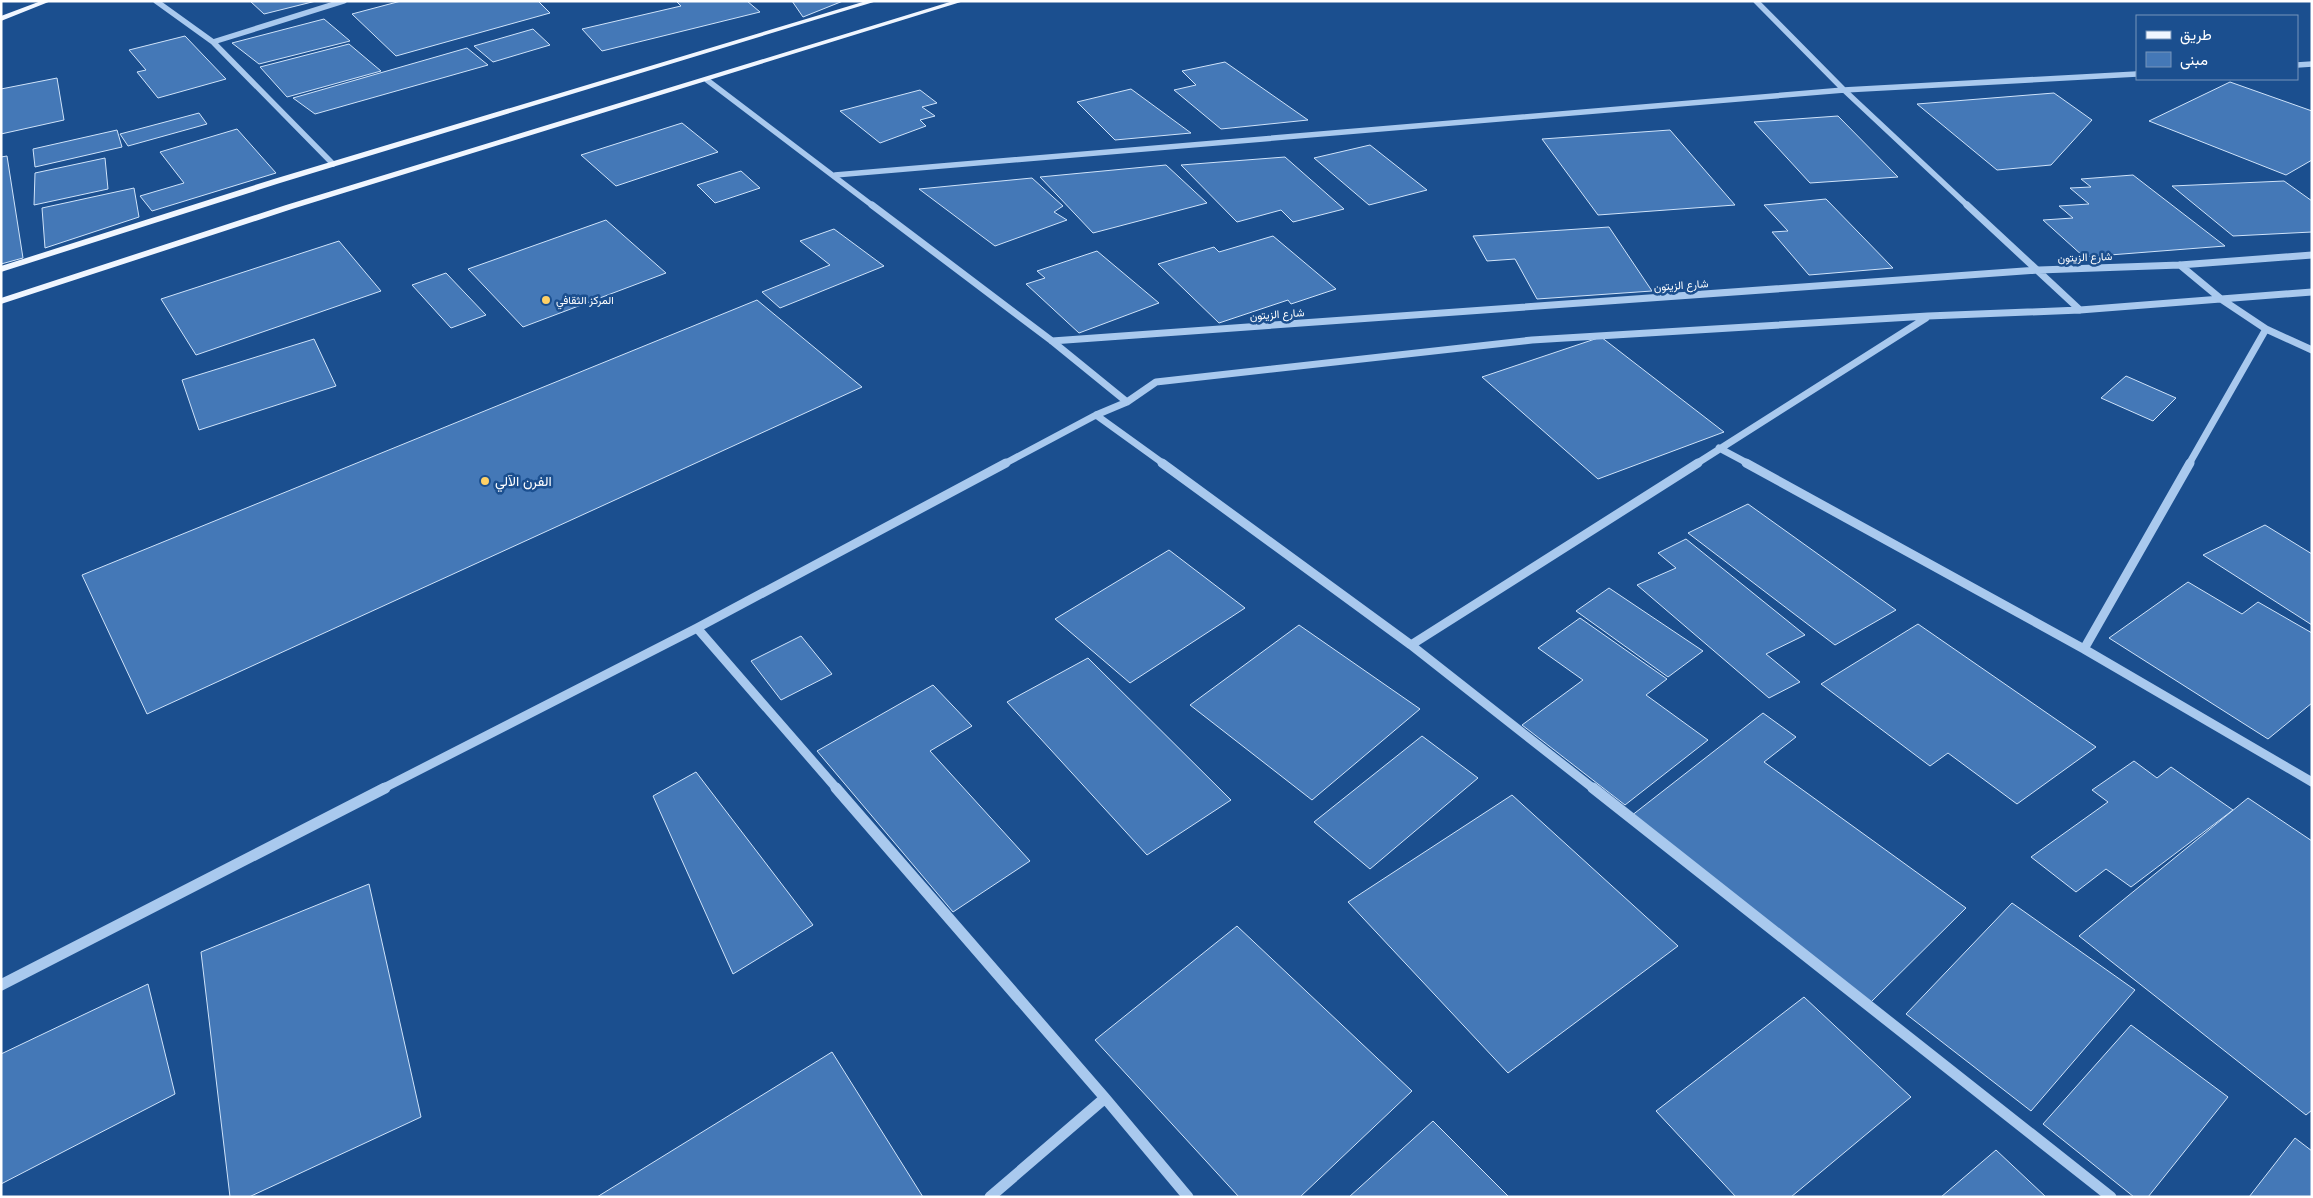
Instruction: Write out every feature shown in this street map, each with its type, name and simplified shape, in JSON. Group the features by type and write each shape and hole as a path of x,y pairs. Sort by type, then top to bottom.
{"main road":[{"path":"1,19 48,1"},
{"path":"1,269 334,164 874,1"},
{"path":"1,301 289,207 961,1"}],"street":[{"path":"156,1 213,42 334,164"},
{"path":"213,42 344,1"},
{"path":"1756,1 1844,90 2080,310"},
{"path":"2298,65 2312,64"},
{"path":"835,175 1844,90 2136,74"},
{"path":"707,80 835,175 1127,402"},
{"name":"شارع الزيتون","path":"1052,342 2039,270 2180,265 2312,255"},
{"path":"2180,265 2221,299 2266,329 2312,350"},
{"path":"1,985 697,628 1096,415 1127,402 1156,382 1532,340 1928,316 2080,310 2312,292"},
{"path":"1411,644 1928,316"},
{"path":"2084,649 2266,329"},
{"path":"1096,415 1411,644 2111,1197"},
{"path":"1719,448 2084,649 2312,782"},
{"path":"697,628 1105,1098 1188,1197"},
{"path":"990,1197 1105,1098"}],"building":[{"path":"250,1 316,1 264,14"},
{"path":"401,1 538,1 550,13 396,56 352,14"},
{"path":"676,1 747,1 760,12 602,51 582,29 681,6"},
{"path":"792,1 843,1 803,17"},
{"path":"324,19 350,41 259,64 232,43"},
{"path":"533,29 550,45 493,62 474,46"},
{"path":"185,36 226,79 158,98 137,72 146,70 129,50"},
{"path":"349,44 381,71 287,97 260,67"},
{"path":"467,48 488,65 315,114 293,98"},
{"path":"1225,62 1308,120 1221,129 1174,90 1196,85 1182,71"},
{"path":"57,78 64,120 1,134 1,89"},
{"path":"2230,82 2312,111 2312,160 2286,175 2149,121"},
{"path":"1131,89 1191,133 1115,140 1077,102"},
{"path":"920,90 937,103 922,107 935,116 920,120 926,126 880,143 840,111"},
{"path":"2054,93 2092,120 2051,165 1997,170 1917,104"},
{"path":"199,113 207,124 128,146 120,134"},
{"path":"1838,116 1898,177 1810,183 1754,122"},
{"path":"682,123 718,152 616,186 581,155"},
{"path":"237,129 276,173 152,211 140,196 184,183 160,152"},
{"path":"117,130 122,147 35,167 33,149"},
{"path":"1670,130 1735,205 1598,215 1542,139"},
{"path":"1370,145 1427,190 1369,205 1314,158"},
{"path":"7,156 23,258 1,264 1,157"},
{"path":"1285,157 1344,209 1293,222 1281,210 1237,222 1181,165"},
{"path":"105,158 108,189 34,205 35,173"},
{"path":"1166,165 1207,203 1093,233 1040,177"},
{"path":"741,171 760,188 715,203 697,185"},
{"path":"2133,175 2225,246 2084,257 2043,220 2073,218 2059,206 2089,204 2070,188 2091,187 2081,179"},
{"path":"1032,178 1063,206 1054,212 1067,220 995,246 919,189"},
{"path":"2284,181 2312,201 2312,232 2233,236 2172,186"},
{"path":"134,188 139,217 45,248 42,208"},
{"path":"1826,199 1893,268 1809,275 1772,232 1788,231 1764,205"},
{"name":"المركز الثقافي","path":"606,220 666,273 523,327 468,269"},
{"path":"1609,227 1652,291 1537,299 1515,259 1487,261 1473,236"},
{"path":"834,229 884,266 780,308 762,292 830,265 800,241"},
{"path":"1273,236 1336,289 1291,304 1288,300 1219,323 1158,264 1214,247 1219,252"},
{"path":"339,241 381,291 196,355 161,299"},
{"path":"1097,251 1159,303 1079,333 1026,284 1045,278 1037,271"},
{"path":"446,273 486,315 451,328 412,285"},
{"name":"الفرن اﻵلي","path":"757,300 862,387 147,714 82,575"},
{"path":"1601,337 1724,432 1598,479 1482,377"},
{"path":"314,339 336,386 199,430 182,380"},
{"path":"2126,376 2176,398 2153,421 2101,398"},
{"path":"1748,504 1896,610 1835,645 1688,533"},
{"path":"2265,525 2312,554 2312,625 2203,555"},
{"path":"1686,539 1805,635 1766,654 1800,682 1769,698 1637,585 1676,568 1658,553"},
{"path":"1169,550 1245,608 1130,683 1055,619"},
{"path":"2188,582 2242,614 2258,602 2312,633 2312,703 2268,739 2109,638"},
{"path":"1609,588 1703,651 1668,677 1576,611"},
{"path":"1580,618 1667,679 1646,695 1708,740 1625,805 1522,725 1583,680 1538,648"},
{"path":"1918,624 2096,747 2017,804 1948,753 1930,766 1821,684"},
{"path":"1299,625 1420,709 1312,800 1190,705"},
{"path":"801,636 832,674 781,700 751,661"},
{"path":"1088,658 1231,800 1147,855 1007,702"},
{"path":"933,685 972,726 930,751 1030,861 953,912 817,751"},
{"path":"1763,713 1796,737 1764,762 1966,908 1868,1005 1631,816"},
{"path":"1422,736 1478,778 1370,869 1314,822"},
{"path":"2134,761 2157,778 2171,767 2233,810 2131,887 2106,869 2076,892 2031,857 2108,802 2092,790"},
{"path":"696,772 813,925 733,974 653,796"},
{"path":"1512,795 1678,946 1508,1073 1348,902"},
{"path":"2248,798 2312,841 2312,1110 2306,1115 2079,936"},
{"path":"369,884 421,1117 249,1197 230,1197 201,952"},
{"path":"2012,903 2135,990 2031,1111 1906,1014"},
{"path":"1237,926 1412,1091 1300,1197 1239,1197 1095,1040"},
{"path":"148,984 175,1094 1,1184 1,1054"},
{"path":"1804,997 1911,1097 1791,1197 1736,1197 1656,1111"},
{"path":"2131,1025 2228,1097 2148,1197 2134,1197 2043,1124"},
{"path":"832,1052 923,1197 597,1197"},
{"path":"1433,1121 1509,1197 1349,1197"},
{"path":"2295,1138 2312,1151 2312,1197 2249,1197"},
{"path":"1996,1150 2046,1197 1941,1197"}],"place":[{"name":"المركز الثقافي","path":"546,300"},
{"name":"الفرن اﻵلي","path":"485,481"}]}
